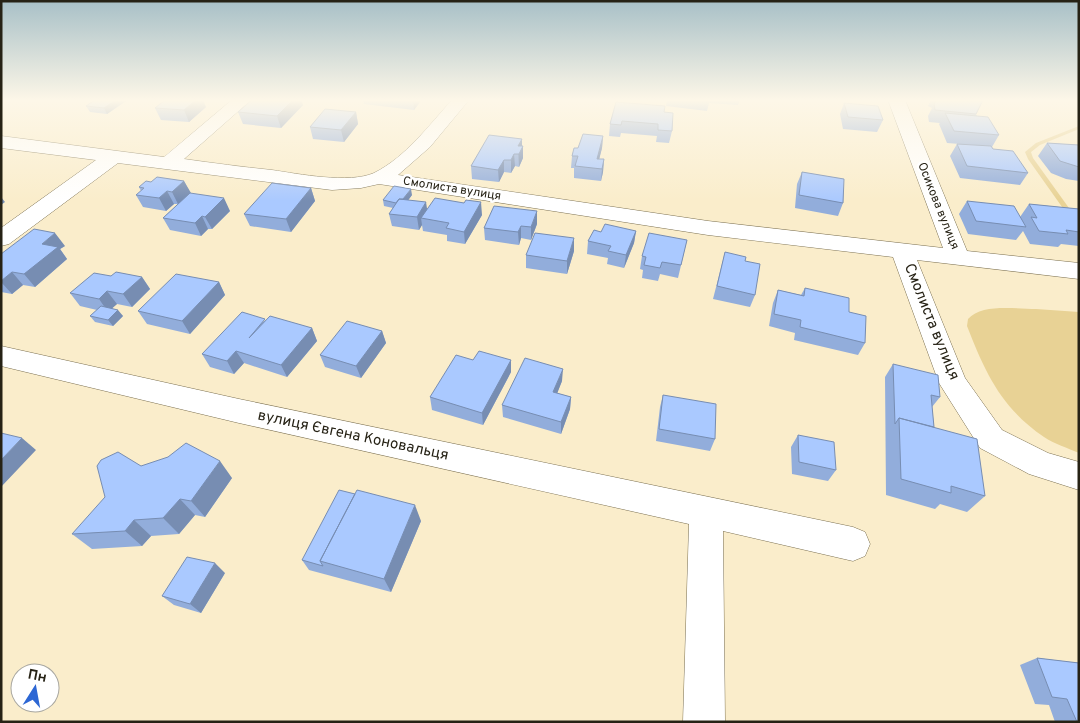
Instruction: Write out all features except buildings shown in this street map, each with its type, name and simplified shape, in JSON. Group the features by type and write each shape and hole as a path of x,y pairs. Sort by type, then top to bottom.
{"street":[{"path":"168,164 203,134"},
{"path":"379,178 396,169 412,155 431,134"},
{"name":"Осикова вулиця","path":"910,134 958,257"},
{"name":"Смолиста вулиця","path":"1,142 332,184 361,182 379,178 708,228 1079,271"},
{"path":"1,239 113,157"},
{"name":"Смолиста вулиця","path":"902,250 953,383 991,439 1040,464 1079,476"},
{"name":"вулиця Євгена Коновальця","path":"1,356 239,411 853,544"},
{"path":"704,722 706,513"}],"shaded area":[{"path":"990,309 1036,309 1079,312 1079,453 1048,439 1016,414 1005,401 988,374 967,326 968,319 974,314"}],"waterway":[{"path":"1063,134 1038,144 1028,152 1030,158 1079,227"}]}
